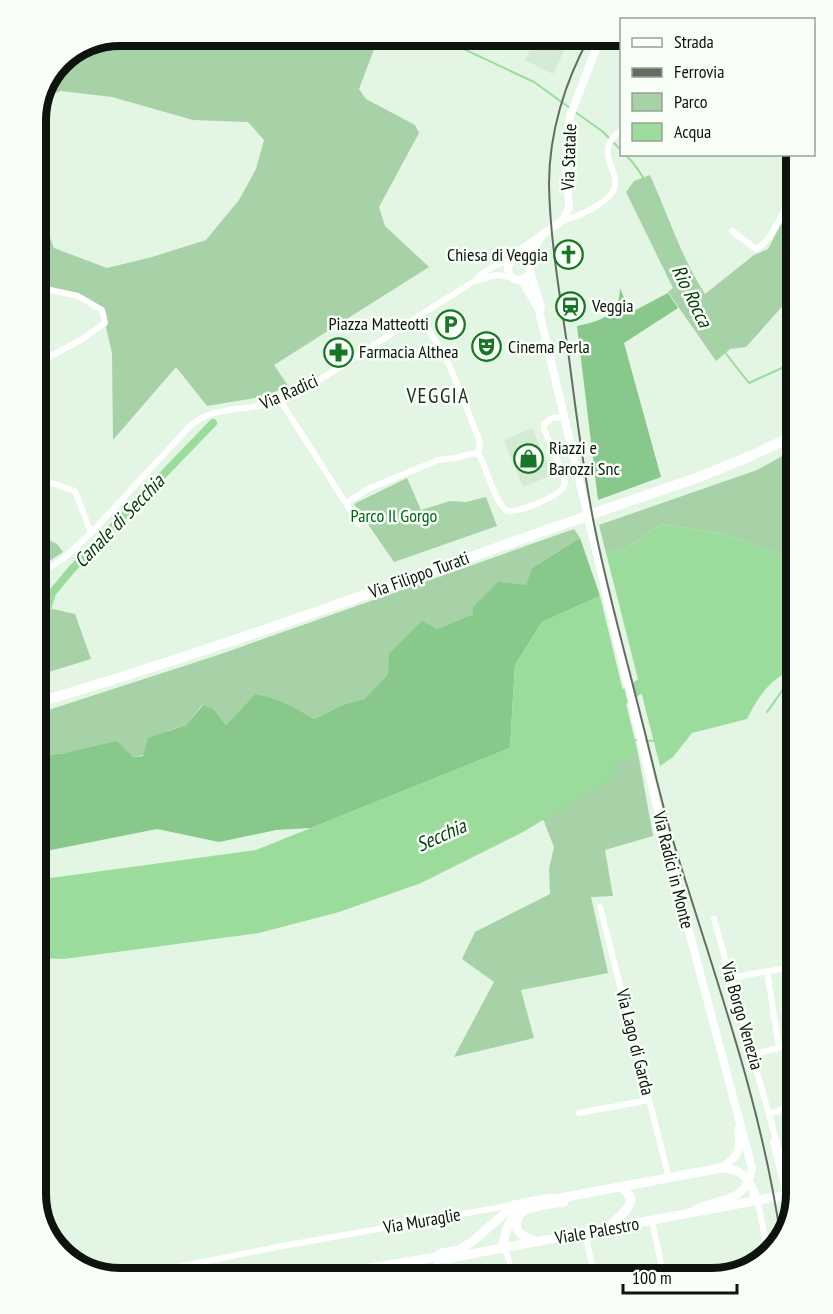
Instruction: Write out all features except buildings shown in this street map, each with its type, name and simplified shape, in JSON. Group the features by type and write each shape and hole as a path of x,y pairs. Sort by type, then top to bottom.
{"main road":[{"name":"Via Filippo Turati","path":"46,700 237,640 694,479 786,439"},
{"name":"Via Muraglie","path":"514,1205 551,1197 555,1199 589,1194 721,1168"},
{"path":"721,1168 732,1168 750,1180"},
{"name":"Via Radici in Monte","path":"750,1180 758,1202"},
{"path":"607,1229 629,1205 630,1196 621,1187"},
{"path":"538,1242 520,1233 516,1227 516,1221 521,1213 527,1209 583,1198 589,1194"},
{"name":"Viale Palestro","path":"436,1257 444,1259 786,1196"},
{"path":"504,1248 506,1230 515,1212 524,1206 555,1199"},
{"name":"Viale Palestro","path":"392,1267 459,1250 473,1241 514,1205"}],"street":[{"name":"Via Statale","path":"563,220 569,208 566,164 570,116 596,47"},
{"path":"510,277 507,267 521,250 563,220 574,218 610,198 616,188 616,178 608,160 608,146 620,130"},
{"path":"732,231 756,249 772,231 786,206"},
{"path":"475,281 496,275 516,280 527,277 533,249 542,234"},
{"path":"512,260 525,259 530,268 541,307 539,311"},
{"name":"Via Radici","path":"47,569 63,559 91,533 191,425 202,417 223,410 261,407 280,400 338,368 475,281 479,276 512,260"},
{"path":"419,316 443,352 480,442 478,455 501,506 508,512 516,512 550,498 562,490 565,484 565,478 544,429 544,424 552,418 564,417 539,311 522,280"},
{"path":"47,289 78,296 102,310 105,324 47,358"},
{"path":"280,400 359,524"},
{"name":"Via Radici in Monte","path":"564,417 666,844 739,1127 743,1132 752,1168 750,1180"},
{"path":"346,503 368,489 438,460 470,454 478,455"},
{"path":"47,482 75,491 91,533"},
{"path":"785,852 786,858"},
{"name":"Via Lago di Garda","path":"600,907 669,1178"},
{"name":"Via Borgo Venezia","path":"714,919 770,1113 767,1117 778,1197"},
{"path":"730,978 786,968"},
{"path":"753,1054 779,1048 767,971"},
{"path":"579,1113 649,1100"},
{"path":"770,1113 777,1112 786,1106"},
{"path":"721,1168 739,1149 737,1132 739,1127"},
{"path":"688,1215 702,1206 734,1198 750,1180"},
{"name":"Via Radici in Monte","path":"758,1202 766,1244"},
{"name":"Via Muraglie","path":"177,1267 514,1205"},
{"path":"652,1221 662,1268"},
{"path":"585,1233 593,1268"},
{"path":"504,1248 511,1268"},
{"path":"436,1257 438,1268"}],"shaded area":[{"path":"531,47 566,47 553,74 525,60"},
{"path":"620,288 630,313 668,293 678,308 624,343 661,477 598,500 577,326 594,322 613,311 617,305"},
{"name":"Cinema Perla","path":"488,330 501,357 486,364 472,338"},
{"name":"Riazzi e Barozzi Snc","path":"532,428 552,475 523,487 504,440"},
{"path":"580,538 600,596 542,622 515,665 510,748 311,828 276,830 219,842 157,829 46,851 46,755 66,753 117,741 133,757 143,756 148,738 186,725 203,705 214,709 226,725 255,694 279,700 314,719 342,705 364,699 388,675 389,654 422,621 437,629 473,614 473,607 498,582 526,585 532,568"}],"green space":[{"path":"375,47 359,89 366,99 415,125 419,133 379,207 385,226 429,267 274,365 289,387 255,398 207,406 176,367 113,440 112,353 102,310 78,296 47,289 47,229 54,248 107,268 206,240 239,200 256,169 264,140 248,122 193,120 112,97 61,91 52,94 62,75 72,65 83,56 106,48"},
{"path":"650,175 682,251 705,294 754,255 768,249 786,215 786,302 746,347 730,349 716,361 668,292 673,288 626,192 634,181"},
{"path":"786,454 786,557 723,534 661,524 625,549 606,553 599,525 757,470"},
{"name":"Parco Il Gorgo","path":"407,478 421,510 450,501 466,502 486,497 497,526 394,562 354,504"},
{"path":"574,529 580,538 532,568 526,586 473,614 437,629 364,699 342,705 314,719 278,700 255,694 226,725 214,709 202,705 186,725 167,731 143,755 133,757 66,753 46,755 46,711 218,655"},
{"path":"47,539 57,544 63,552 47,563"},
{"path":"53,609 75,614 91,659 46,673 47,611"},
{"path":"638,753 653,836 605,850 613,896 591,897 608,973 521,990 534,1038 454,1057 494,982 462,959 475,932 550,894 549,869 554,847 543,819 612,778 614,763"}],"water":[{"path":"661,524 723,534 786,557 786,673 767,688 747,719 692,733 673,757 660,766 606,553 625,549"},
{"path":"600,596 638,753 615,763 613,778 523,832 421,883 339,912 259,933 64,959 46,958 46,879 256,850 510,748 515,665 542,622"}],"waterway":[{"name":"Rio Rocca","path":"459,47 534,82 570,108"},
{"name":"Rio Rocca","path":"575,112 602,131 620,149"},
{"name":"Rio Rocca","path":"627,156 645,180 652,194 684,286 718,343 749,383 786,366"},
{"name":"Canale di Secchia","path":"47,610 52,593 72,569 213,423"},
{"name":"Secchia","path":"618,701 654,677"},
{"path":"767,712 786,685"},
{"path":"633,740 655,741"}],"railway":[{"path":"584,47 566,89 555,127 549,184 554,250 583,462 605,573 661,796 749,1089 773,1189 779,1226"}],"place":[{"name":"Chiesa di Veggia","path":"569,255"},
{"name":"Veggia","path":"571,306"},
{"name":"Piazza Matteotti","path":"450,324"},
{"name":"Cinema Perla","path":"487,347"},
{"name":"Farmacia Althea","path":"338,352"},
{"name":"Riazzi e Barozzi Snc","path":"528,458"}],"district":[{"name":"VEGGIA","path":"438,396"}]}
